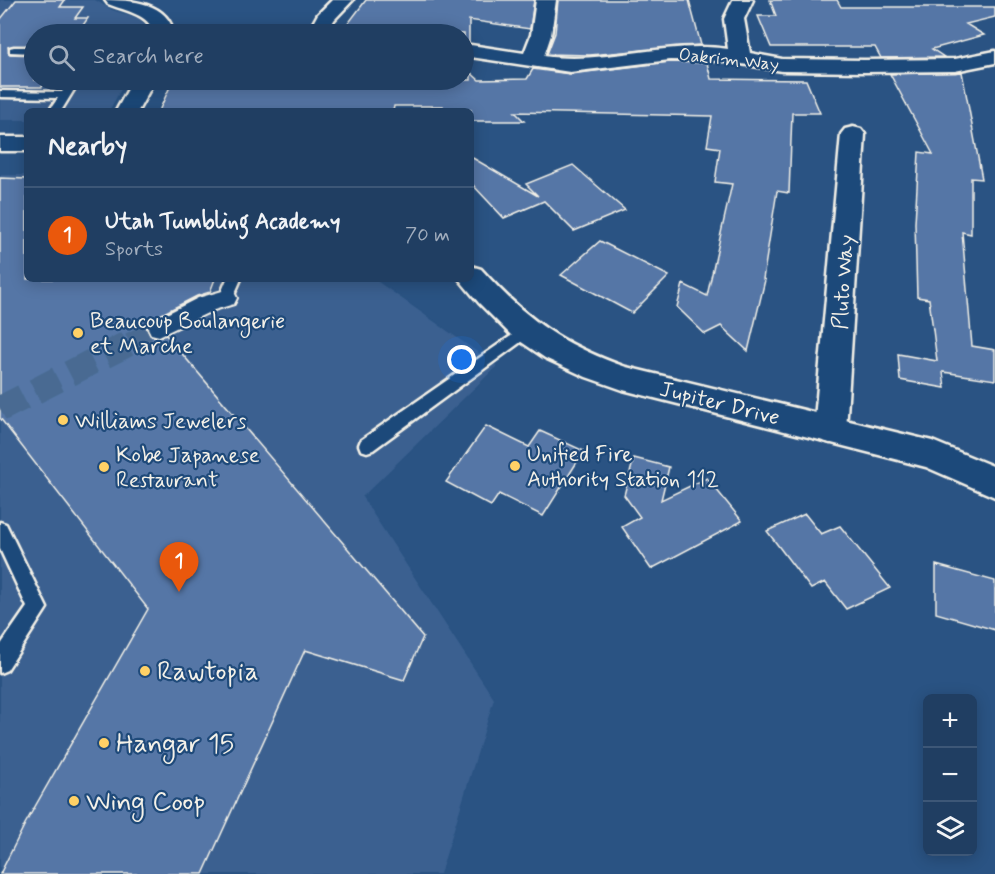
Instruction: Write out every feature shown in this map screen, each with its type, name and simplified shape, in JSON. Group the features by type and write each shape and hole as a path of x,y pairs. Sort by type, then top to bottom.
{"street":[{"path":"115,0 158,19 162,24"},
{"path":"322,24 343,0"},
{"path":"532,59 541,35 546,0"},
{"path":"740,58 734,20 743,0"},
{"name":"Oakrim Way","path":"474,51 559,65 580,66 658,54 709,54 782,65 948,66 993,60"},
{"path":"129,108 139,90"},
{"name":"Pluto Way","path":"830,430 853,134"},
{"path":"0,144 24,144"},
{"name":"Jupiter Drive","path":"474,280 500,310 524,332 559,354 623,378 932,455 995,482"},
{"path":"159,328 206,304 230,288"}],"lane":[{"path":"14,51 24,50"},
{"path":"56,108 68,90"},
{"path":"0,94 65,95"},
{"path":"367,445 524,332"},
{"path":"0,530 37,608 0,663"}],"shaded area":[{"path":"0,0 95,0 112,10 138,18 145,24 24,24 24,90 121,90 111,108 24,108 24,120 0,120"},
{"path":"0,175 24,175 24,282 378,282 497,366 362,497 494,699 440,874 0,874"}],"building":[{"path":"16,0 65,0 60,7 83,7 75,18 88,18 84,24 24,24 24,46 8,47 10,54 24,55 24,87 0,87 0,20"},
{"path":"366,0 534,0 530,29 469,20 469,24 348,24"},
{"path":"558,0 689,0 701,45 590,55 547,54 555,33"},
{"path":"770,0 837,0 841,7 995,7 995,17 966,24 984,35 932,49 944,57 881,58 875,47 771,47 758,16 776,16"},
{"path":"670,62 707,63 711,79 806,80 820,113 792,113 789,193 777,191 763,279 765,280 748,351 721,326 705,334 677,307 683,284 707,296 732,184 715,182 720,148 707,146 712,116 515,112 524,121 474,121 474,108 443,108 443,106 160,108 168,90 474,90 474,76 479,80 527,79 533,69 570,74"},
{"path":"962,72 982,179 971,178 971,234 962,232 972,346 995,350 995,380 943,372 945,388 900,380 898,354 937,361 929,299 917,297 915,223 919,152 933,154 890,74"},
{"path":"474,159 538,196 526,184 573,165 625,210 574,231 544,201 504,218 474,186"},
{"path":"0,178 24,179 24,282 214,282 210,292 197,296 150,320 146,327 149,335 158,338 166,335 423,637 404,680 305,650 203,874 0,874 25,824 148,609 0,418"},
{"path":"600,241 669,276 632,313 561,275"},
{"name":"Unified Fire Authority Station 112","path":"486,426 529,447 540,431 584,451 543,516 499,494 491,506 446,482"},
{"path":"634,458 669,467 661,500 707,478 742,521 651,569 622,527 640,517 624,495"},
{"path":"805,514 821,534 840,526 890,588 846,609 825,582 811,589 767,531"},
{"path":"936,565 995,581 995,630 936,613"}],"tunnel":[{"path":"130,343 159,328"},
{"path":"0,409 133,341"}],"place":[{"name":"Beaucoup Boulangerie et Marche","path":"78,333"},
{"name":"Williams Jewelers","path":"63,420"},
{"name":"Unified Fire Authority Station 112","path":"515,466"},
{"name":"Kobe Japanese Restaurant","path":"104,467"},
{"name":"Utah Tumbling Academy","path":"179,592"},
{"name":"Rawtopia","path":"145,671"},
{"name":"Hangar 15","path":"104,743"},
{"name":"Wing Coop","path":"74,801"}]}
